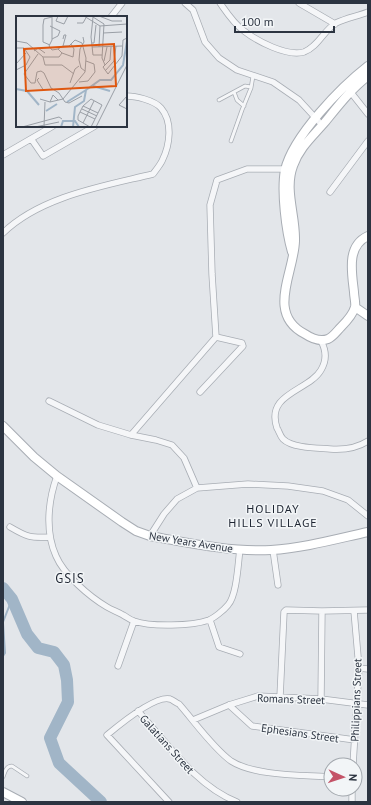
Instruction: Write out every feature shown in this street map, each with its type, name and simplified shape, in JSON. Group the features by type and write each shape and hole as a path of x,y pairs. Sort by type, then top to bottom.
{"street":[{"path":"112,16 122,3"},
{"path":"185,3 192,10 205,42 219,58 237,70 273,82 299,100 322,125"},
{"path":"220,3 230,17 244,31 259,41 289,52 304,52 310,49 335,24 368,12"},
{"path":"299,3 335,24"},
{"path":"368,66 347,89 315,118 295,146 289,170 295,240 294,256 284,297 286,315 292,325 311,337 321,340 329,339 347,320 355,307 351,272 353,252 358,243 368,236"},
{"path":"289,170 302,148 322,125 347,89 368,76"},
{"path":"347,89 368,114"},
{"path":"3,233 9,227 35,211 60,199 103,186 153,174 162,162 168,142 168,121 160,106 137,97 127,96"},
{"path":"3,155 32,140 52,127"},
{"path":"32,140 43,156 93,127"},
{"path":"330,192 368,141"},
{"path":"131,435 216,337 210,205 217,180 247,169 289,170"},
{"path":"355,307 368,316"},
{"path":"200,392 243,346 242,343 216,337"},
{"path":"321,340 326,354 321,370 316,376 281,401 276,410 275,418 282,438 298,446 334,449 349,448 368,441"},
{"path":"49,400 98,425 172,445 184,458 198,488"},
{"name":"New Years Avenue","path":"3,426 34,457 57,476 122,522 136,531 150,536 240,549 273,550 317,543 368,532"},
{"path":"57,476 50,506 49,521 50,537 56,557 66,572 86,592 106,606 134,621 150,624 174,625 210,620 228,605 235,586 240,549"},
{"path":"150,536 164,514 177,499 198,488 248,484 288,486 323,491 348,500 368,516"},
{"path":"10,527 22,534 34,538 50,537"},
{"path":"273,550 278,585"},
{"path":"280,697 282,614 286,610 322,612 368,610"},
{"name":"Philippians Street","path":"354,611 359,668 354,757"},
{"path":"321,699 322,612"},
{"path":"210,620 219,647 240,654"},
{"path":"118,666 134,621"},
{"path":"359,668 368,669"},
{"name":"Romans Street","path":"194,720 229,705 258,696 321,699 368,705"},
{"path":"169,802 107,735 138,711 162,699 171,699 179,704 220,752 232,762 252,770 323,776"},
{"name":"Ephesians Street","path":"229,705 252,726 355,740"},
{"name":"Galatians Street","path":"138,711 194,774 226,798 237,802"},
{"path":"3,792 22,802"}],"lane":[{"path":"231,141 251,87 253,76"},
{"path":"219,100 245,86 251,87"},
{"path":"234,92 238,100 244,106"},
{"path":"3,777 9,766 12,766 27,776"}],"waterway":[{"path":"3,588 12,599 27,634 38,648 54,652 64,665 67,680 68,702 50,738 59,763 101,802"},
{"path":"3,622 12,599"},
{"path":"3,623 5,653 3,656"}],"district":[{"name":"HOLIDAY HILLS VILLAGE","path":"273,516"},
{"name":"GSIS","path":"70,578"}]}
